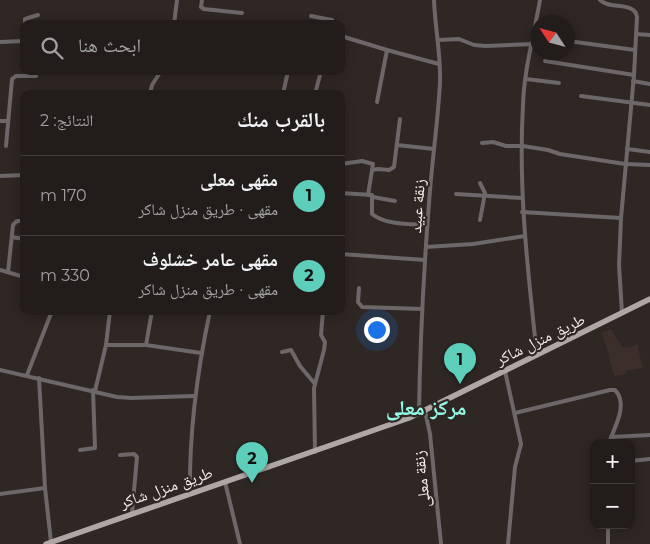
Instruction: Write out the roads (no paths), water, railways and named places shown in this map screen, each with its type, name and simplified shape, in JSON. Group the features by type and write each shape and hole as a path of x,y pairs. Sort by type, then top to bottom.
{"main road":[{"name":"طريق منزل شاكر","path":"48,543 315,452 422,413 650,299"}],"street":[{"path":"174,20 177,0"},
{"path":"202,0 201,7 204,9 242,13"},
{"path":"428,0 434,1"},
{"path":"538,15 540,0"},
{"path":"600,0 605,4 635,10 637,17 634,75 621,218 619,265 622,313"},
{"name":"زنقة عبيد","path":"422,413 422,309 427,225 440,83 434,1"},
{"path":"25,20 27,17 38,15"},
{"path":"311,16 332,20"},
{"path":"636,34 650,35"},
{"path":"345,37 440,64"},
{"path":"438,40 459,40 480,46 530,44"},
{"path":"0,42 20,41"},
{"path":"575,42 635,50"},
{"path":"376,102 387,50"},
{"path":"530,59 523,104 522,212 536,356"},
{"path":"545,61 634,75"},
{"path":"152,90 159,75"},
{"path":"284,90 287,75"},
{"path":"316,90 320,75"},
{"path":"6,146 13,78 16,76 36,76"},
{"path":"526,79 559,83"},
{"path":"633,81 650,84"},
{"path":"581,96 650,105"},
{"path":"372,170 389,170 394,168 400,119"},
{"path":"0,121 8,121"},
{"path":"482,143 493,142 506,146 523,146 560,154 650,166"},
{"path":"396,145 434,149"},
{"path":"626,149 650,152"},
{"path":"345,163 362,160 373,164 368,195"},
{"path":"0,176 20,175"},
{"path":"480,183 485,196 480,220"},
{"path":"345,193 372,195 373,197 395,201"},
{"path":"456,194 522,198"},
{"path":"373,197 372,214 375,217 396,222 427,225"},
{"path":"522,212 621,218"},
{"path":"8,272 14,223 20,221"},
{"path":"426,247 472,244 525,236"},
{"path":"12,237 20,239"},
{"path":"345,254 425,260"},
{"path":"0,270 20,276"},
{"path":"359,288 358,302 360,306 422,309"},
{"path":"27,375 50,315"},
{"path":"80,450 96,448 94,390 106,345 110,315"},
{"path":"146,345 151,315"},
{"path":"190,494 194,396 209,315"},
{"path":"315,452 315,384 325,342 321,335 323,315"},
{"path":"106,345 146,345 201,353"},
{"path":"282,352 291,350 300,366 315,384"},
{"path":"0,370 94,390 117,397 194,396"},
{"path":"505,371 516,413 521,444 515,467 508,544"},
{"path":"39,378 48,543"},
{"path":"516,413 615,390 620,398 620,407 617,424 611,437 650,436"},
{"name":"زنقة معلى","path":"422,413 430,434 441,544"},
{"path":"120,455 134,454 137,457 132,513"},
{"path":"635,461 650,459"},
{"path":"225,482 240,544"},
{"path":"0,494 45,488"},
{"path":"608,529 608,544"}],"place":[{"name":"مقهى معلى","path":"460,384"},
{"name":"مقهى عامر خشلوف","path":"252,483"}],"district":[{"name":"مركز معلى","path":"426,408"}]}
